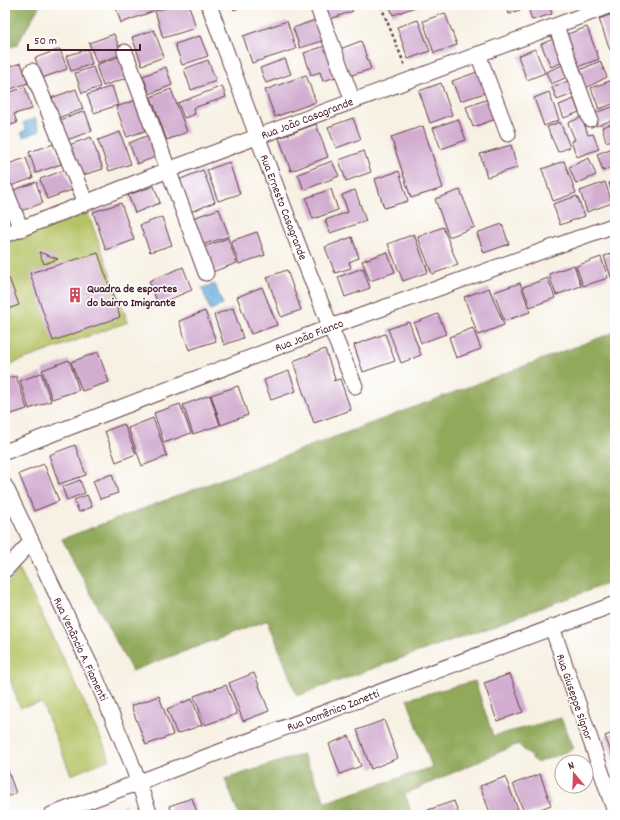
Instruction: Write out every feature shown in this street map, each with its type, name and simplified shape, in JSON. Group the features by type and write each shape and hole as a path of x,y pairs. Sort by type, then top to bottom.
{"street":[{"name":"Rua Ernesto Casagrande","path":"209,5 257,138 330,327 355,386"},
{"path":"317,5 352,101"},
{"name":"Rua João Casagrande","path":"5,235 168,170 611,5"},
{"path":"556,26 590,119"},
{"path":"125,52 206,273"},
{"path":"478,54 508,134"},
{"path":"32,71 86,203"},
{"path":"5,189 21,228"},
{"name":"Rua João Fianco","path":"5,452 330,327 615,225"},
{"name":"Rua Venâncio A. Fiamenti","path":"5,486 92,669 130,759 150,815"},
{"path":"5,570 31,542"},
{"name":"Rua Domênico Zanetti","path":"50,815 615,604"},
{"name":"Rua Giuseppe Signor","path":"552,627 615,812"},
{"path":"606,815 615,812"}],"path":[{"path":"381,6 410,80"}],"green space":[{"path":"5,5 40,5 17,45 5,49"},
{"path":"88,213 128,322 5,366 5,244"},
{"path":"615,332 615,581 297,696 268,620 132,671 62,539"},
{"path":"19,568 74,680 110,759 71,775 42,703 20,707 5,666 5,587"},
{"path":"475,681 493,736 561,718 573,749 560,754 554,754 554,756 537,763 518,744 405,794 412,815 239,815 225,779 303,754 326,802 432,767 407,699"},
{"path":"125,806 128,815 105,815"}],"water":[{"path":"35,118 40,131 23,137 21,132 26,130 23,123"},
{"path":"215,284 223,305 210,310 202,288"}],"building":[{"path":"115,5 152,5 154,11 121,23"},
{"path":"176,5 189,5 196,28 163,38 155,11"},
{"path":"232,5 246,5 234,10"},
{"path":"322,5 350,5 353,11 327,20"},
{"path":"389,5 417,5 418,6 393,15"},
{"path":"506,5 549,5 552,14 532,20 528,7 509,14"},
{"path":"445,13 457,45 434,53 423,21"},
{"path":"615,13 615,49 610,50 599,19"},
{"path":"318,19 325,40 300,48 293,28"},
{"path":"418,20 430,51 408,59 397,27"},
{"path":"287,21 296,49 252,63 243,36"},
{"path":"587,27 599,59 577,67 565,35"},
{"path":"154,30 164,57 142,65 132,37"},
{"path":"114,34 122,54 97,63 89,43"},
{"path":"200,36 208,56 182,65 175,44"},
{"path":"556,38 566,61 551,67 541,44"},
{"path":"361,41 371,69 349,76 340,49"},
{"path":"328,45 339,76 323,81 320,72 311,75 304,53"},
{"path":"60,49 67,69 42,78 35,58"},
{"path":"88,49 92,64 71,71 66,56"},
{"path":"535,49 545,73 527,80 518,56"},
{"path":"121,56 129,77 103,86 96,65"},
{"path":"285,59 291,74 266,83 260,68"},
{"path":"208,60 216,81 191,90 184,69"},
{"path":"600,61 607,77 586,88 578,71"},
{"path":"21,63 28,83 5,91 5,68"},
{"path":"565,64 570,76 551,84 546,72"},
{"path":"93,67 100,87 82,93 75,73"},
{"path":"166,67 172,85 150,94 143,76"},
{"path":"477,72 485,93 460,101 452,81"},
{"path":"306,75 316,102 275,117 265,90"},
{"path":"615,79 615,103 599,109 591,88"},
{"path":"568,81 573,94 557,100 552,87"},
{"path":"441,83 452,115 430,123 419,91"},
{"path":"112,86 118,105 94,113 87,95"},
{"path":"222,86 226,97 193,108 195,114 184,118 178,103"},
{"path":"25,87 32,109 14,114 17,123 5,127 5,94"},
{"path":"76,89 83,109 58,118 51,98"},
{"path":"171,89 187,132 167,140 151,97"},
{"path":"549,92 559,120 544,126 534,98"},
{"path":"491,98 499,118 473,127 466,107"},
{"path":"139,99 150,129 127,137 116,107"},
{"path":"574,99 579,112 564,118 559,105"},
{"path":"615,106 615,119 596,126 592,114"},
{"path":"85,111 92,131 67,140 60,120"},
{"path":"582,117 588,135 593,134 599,149 577,157 571,141 575,140 568,123"},
{"path":"353,118 361,139 336,148 328,127"},
{"path":"458,119 466,140 441,149 433,128"},
{"path":"560,122 570,147 558,152 547,127"},
{"path":"615,123 615,139 606,142 602,127"},
{"path":"316,124 328,157 291,171 279,138"},
{"path":"423,126 443,188 411,198 391,137"},
{"path":"120,132 131,164 109,171 98,140"},
{"path":"149,135 158,156 137,164 129,143"},
{"path":"91,137 103,169 80,176 69,145"},
{"path":"54,144 61,164 36,173 29,152"},
{"path":"511,145 517,168 487,177 480,154"},
{"path":"615,147 615,166 603,171 597,154"},
{"path":"364,151 371,172 346,181 339,160"},
{"path":"26,158 33,178 8,187 5,178 5,165"},
{"path":"589,158 596,175 576,184 569,167"},
{"path":"332,161 339,176 304,190 298,174"},
{"path":"564,161 576,193 553,201 542,169"},
{"path":"229,162 240,194 218,201 207,170"},
{"path":"65,170 72,190 47,199 40,179"},
{"path":"203,170 215,202 188,213 176,181"},
{"path":"399,171 408,201 384,208 375,179"},
{"path":"615,181 615,200 609,183"},
{"path":"36,182 43,203 18,212 11,191"},
{"path":"605,182 612,203 587,212 580,191"},
{"path":"154,186 160,203 135,213 128,195"},
{"path":"331,189 338,210 313,219 306,198"},
{"path":"355,190 366,221 330,233 325,220 348,212 342,195"},
{"path":"460,190 475,227 449,237 435,199"},
{"path":"577,196 585,216 560,225 553,204"},
{"path":"121,203 134,240 106,250 93,212"},
{"path":"219,209 229,236 202,245 193,218"},
{"path":"162,217 172,245 150,252 140,225"},
{"path":"502,224 509,244 484,253 477,233"},
{"path":"443,227 458,265 432,274 418,237"},
{"path":"257,232 265,255 239,264 231,241"},
{"path":"414,234 428,272 403,281 388,244"},
{"path":"352,237 359,258 349,262 351,268 335,273 325,247"},
{"path":"228,238 237,263 212,272 204,247"},
{"path":"39,252 58,259 44,264"},
{"path":"387,252 395,272 370,281 362,261"},
{"name":"Quadra de esportes do bairro Imigrante","path":"98,253 120,317 53,341 30,273"},
{"path":"615,253 615,276 611,277 604,256"},
{"path":"601,257 608,278 583,286 576,266"},
{"path":"574,265 581,286 556,295 549,274"},
{"path":"183,267 192,290 158,304 149,281"},
{"path":"363,268 370,288 345,297 338,277"},
{"path":"287,270 301,310 281,317 267,277"},
{"path":"9,278 19,305 5,310 5,280"},
{"path":"548,278 555,298 530,307 523,287"},
{"path":"520,283 530,312 504,321 494,292"},
{"path":"262,287 277,325 251,334 237,297"},
{"path":"489,288 504,325 478,335 464,297"},
{"path":"233,308 243,338 224,345 214,315"},
{"path":"205,311 216,341 189,350 179,321"},
{"path":"438,314 446,334 421,343 414,323"},
{"path":"409,322 421,355 401,363 388,329"},
{"path":"473,328 481,349 456,358 449,337"},
{"path":"385,334 395,361 363,372 354,345"},
{"path":"325,349 335,379 333,381 340,379 351,410 314,423 293,361"},
{"path":"98,352 109,382 82,391 71,362"},
{"path":"69,360 79,390 52,399 42,370"},
{"path":"289,371 296,391 271,400 264,380"},
{"path":"41,373 51,401 29,409 20,381"},
{"path":"16,376 27,409 5,416 5,379"},
{"path":"238,386 248,415 221,425 211,395"},
{"path":"210,395 220,425 193,434 183,405"},
{"path":"180,404 191,433 164,443 154,413"},
{"path":"153,418 167,456 142,466 128,428"},
{"path":"124,424 136,454 116,462 105,431"},
{"path":"75,445 86,475 59,484 49,455"},
{"path":"44,464 59,501 34,511 19,474"},
{"path":"112,474 118,493 100,499 93,481"},
{"path":"80,480 85,493 67,500 62,487"},
{"path":"87,495 92,507 79,512 74,500"},
{"path":"254,673 269,711 243,721 229,683"},
{"path":"510,674 523,712 497,721 484,683"},
{"path":"226,685 237,714 205,725 194,696"},
{"path":"159,696 173,735 146,745 131,706"},
{"path":"192,699 202,725 177,734 167,709"},
{"path":"384,720 398,758 371,769 357,730"},
{"path":"615,732 615,763 605,736"},
{"path":"349,736 361,766 340,774 329,744"},
{"path":"5,763 16,793 5,798"},
{"path":"540,774 551,805 525,815 513,784"},
{"path":"505,777 520,814 491,815 480,786"},
{"path":"192,798 198,815 173,815 169,806"},
{"path":"454,801 459,815 430,815 428,810"}],"place":[{"name":"Quadra de esportes do bairro Imigrante","path":"75,295"}]}
